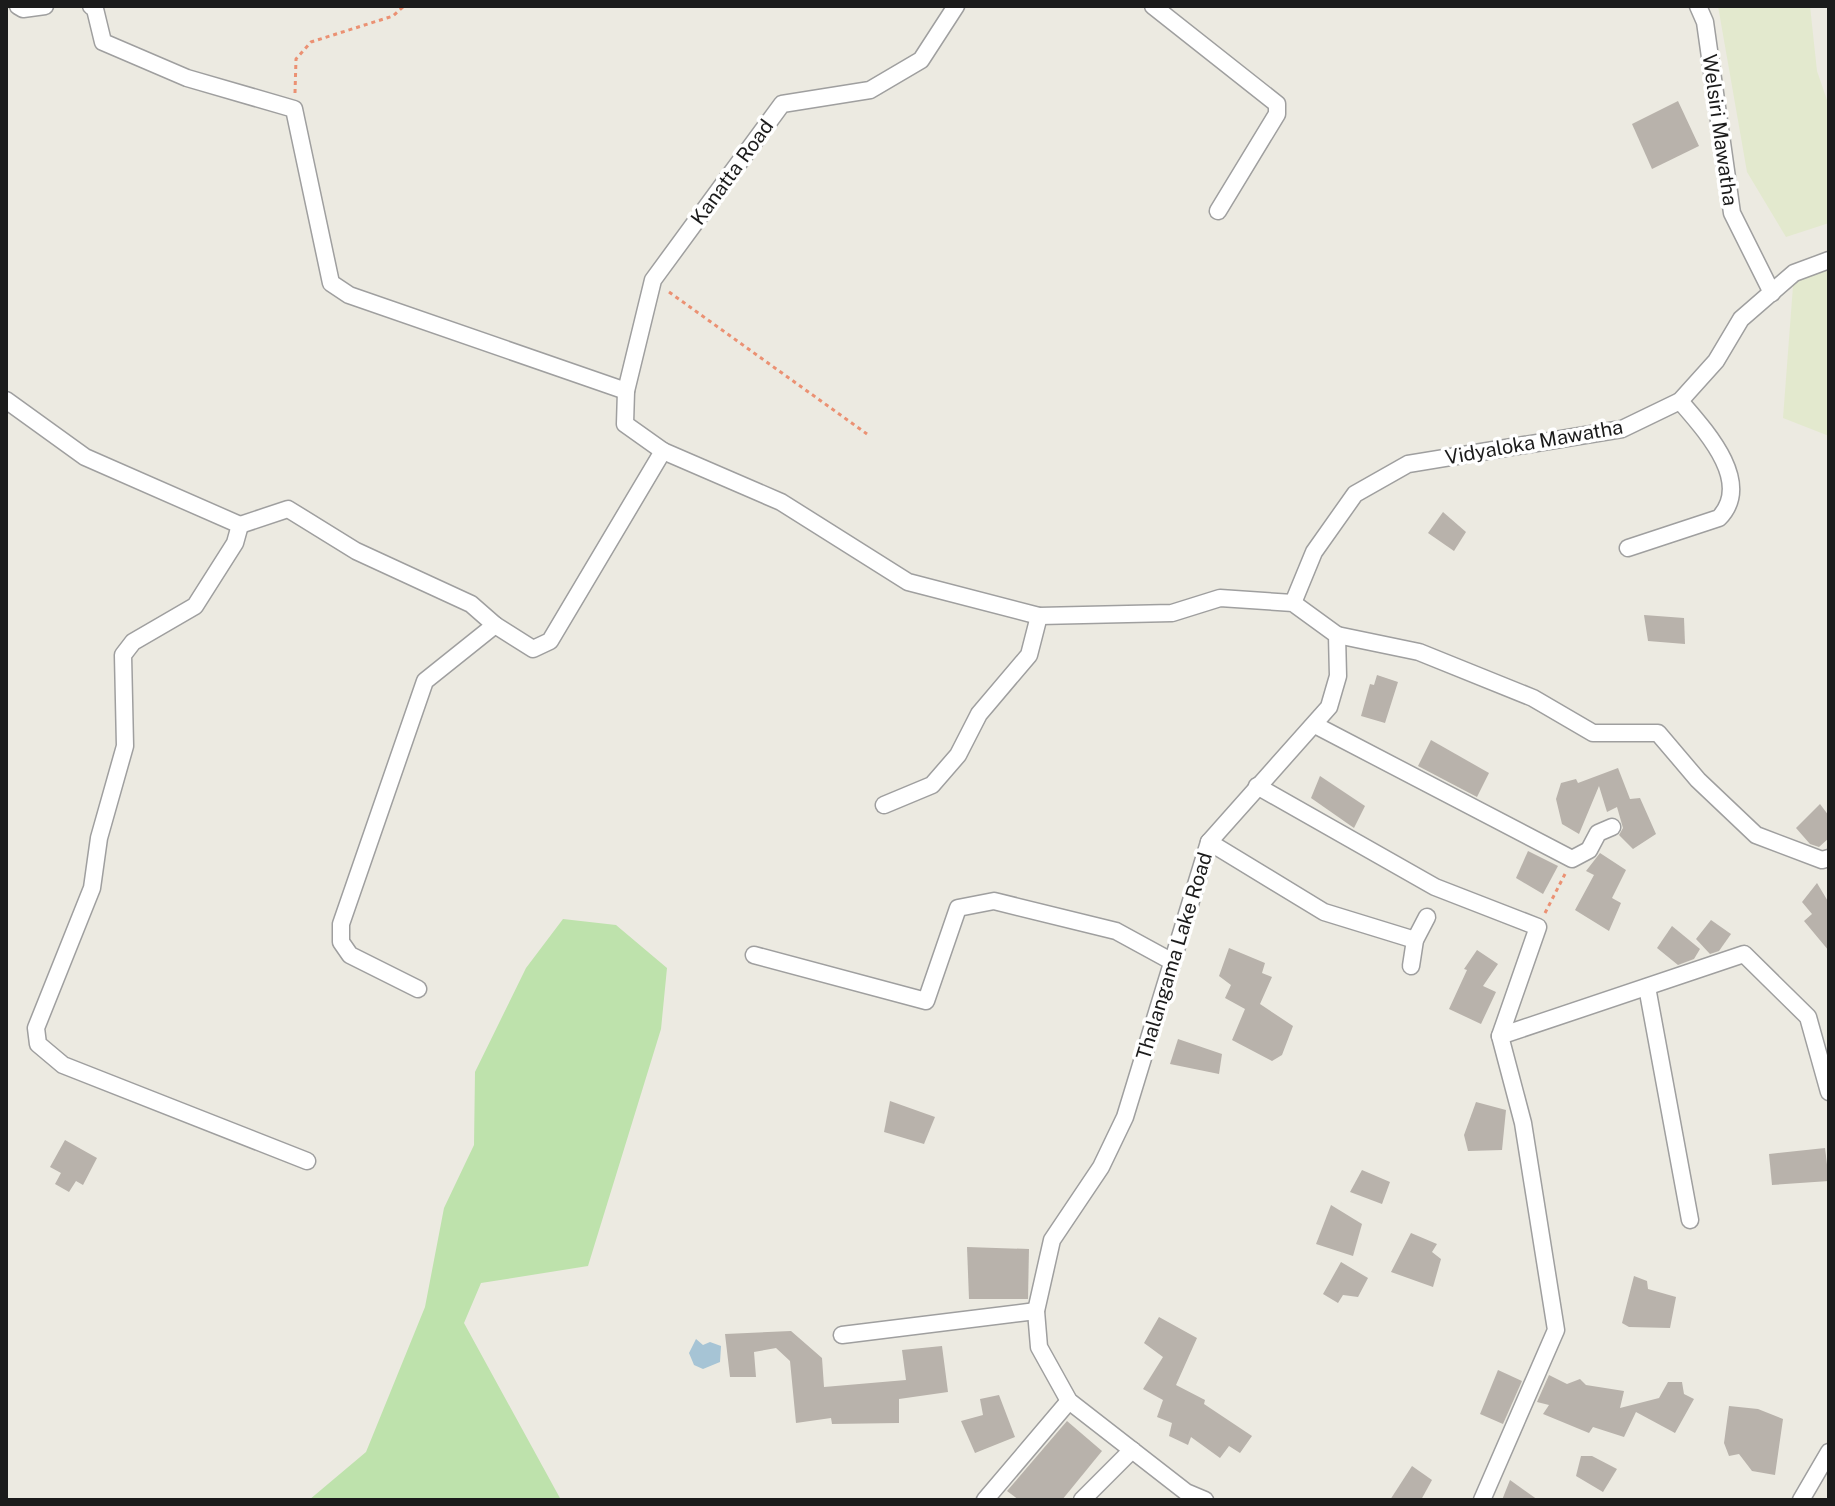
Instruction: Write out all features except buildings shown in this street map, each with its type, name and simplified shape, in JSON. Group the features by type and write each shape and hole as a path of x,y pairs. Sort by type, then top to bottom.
{"street":[{"path":"18,6 23,9 45,6"},
{"path":"91,6 95,9 103,42 187,78 294,109 331,283 349,295 626,391 625,424 663,451 781,502 908,582 1039,616 1172,613 1220,598 1293,603 1337,635 1419,652 1533,698 1593,733 1658,733 1698,780 1756,835 1822,860 1829,858"},
{"name":"Kanatta Road","path":"626,391 653,280 782,104 870,90 921,60 956,6"},
{"path":"1153,6 1277,104 1277,114 1218,211"},
{"name":"Welsiri Mawatha","path":"1698,6 1705,22 1732,213 1772,293"},
{"name":"Vidyaloka Mawatha","path":"1293,603 1314,552 1355,494 1408,464 1622,429 1680,401 1716,361 1741,319 1794,273 1829,260"},
{"path":"6,400 85,457 240,525 288,509 356,551 471,604 495,625 533,649 550,641 663,451"},
{"path":"1628,548 1719,518 1729,508 1732,495 1717,444 1680,401"},
{"path":"240,525 235,543 195,606 133,642 123,655 125,746 99,838 92,888 36,1028 38,1044 63,1065 307,1161"},
{"path":"884,805 932,785 958,755 979,714 1029,655 1039,616"},
{"path":"418,989 350,955 341,942 341,924 425,681 495,625"},
{"name":"Thalangama Lake Road","path":"1205,1500 1186,1492 1069,1401 1039,1347 1036,1311 1052,1240 1101,1167 1125,1117 1209,842 1329,707 1338,676 1337,635"},
{"path":"1315,725 1572,859 1589,850 1598,833 1612,827"},
{"path":"1257,786 1435,887 1538,927 1500,1036 1523,1123 1556,1330 1482,1500"},
{"path":"1209,842 1324,912 1415,940"},
{"path":"754,955 926,1001 958,908 994,901 1116,931 1171,961"},
{"path":"1411,966 1415,940 1427,917"},
{"path":"1500,1036 1744,954 1808,1017 1829,1092"},
{"path":"1647,987 1690,1220"},
{"path":"842,1335 1036,1311"},
{"path":"985,1500 1069,1401"},
{"path":"1082,1500 1132,1450"},
{"path":"1801,1500 1829,1452"}],"path":[{"path":"294,109 296,59 311,42 393,16 404,6"},
{"path":"653,280 867,434"},
{"path":"1538,927 1572,859"}],"green space":[{"path":"1718,6 1810,6 1817,71 1829,106 1829,223 1786,237 1747,172"},
{"path":"1829,270 1829,436 1783,418 1794,273"},
{"path":"563,919 616,925 667,968 661,1029 588,1266 481,1283 464,1323 561,1500 309,1500 366,1452 425,1307 444,1208 474,1145 475,1072 526,968"}],"water":[{"path":"696,1339 703,1345 710,1342 721,1346 720,1362 703,1369 694,1365 689,1353"}]}
